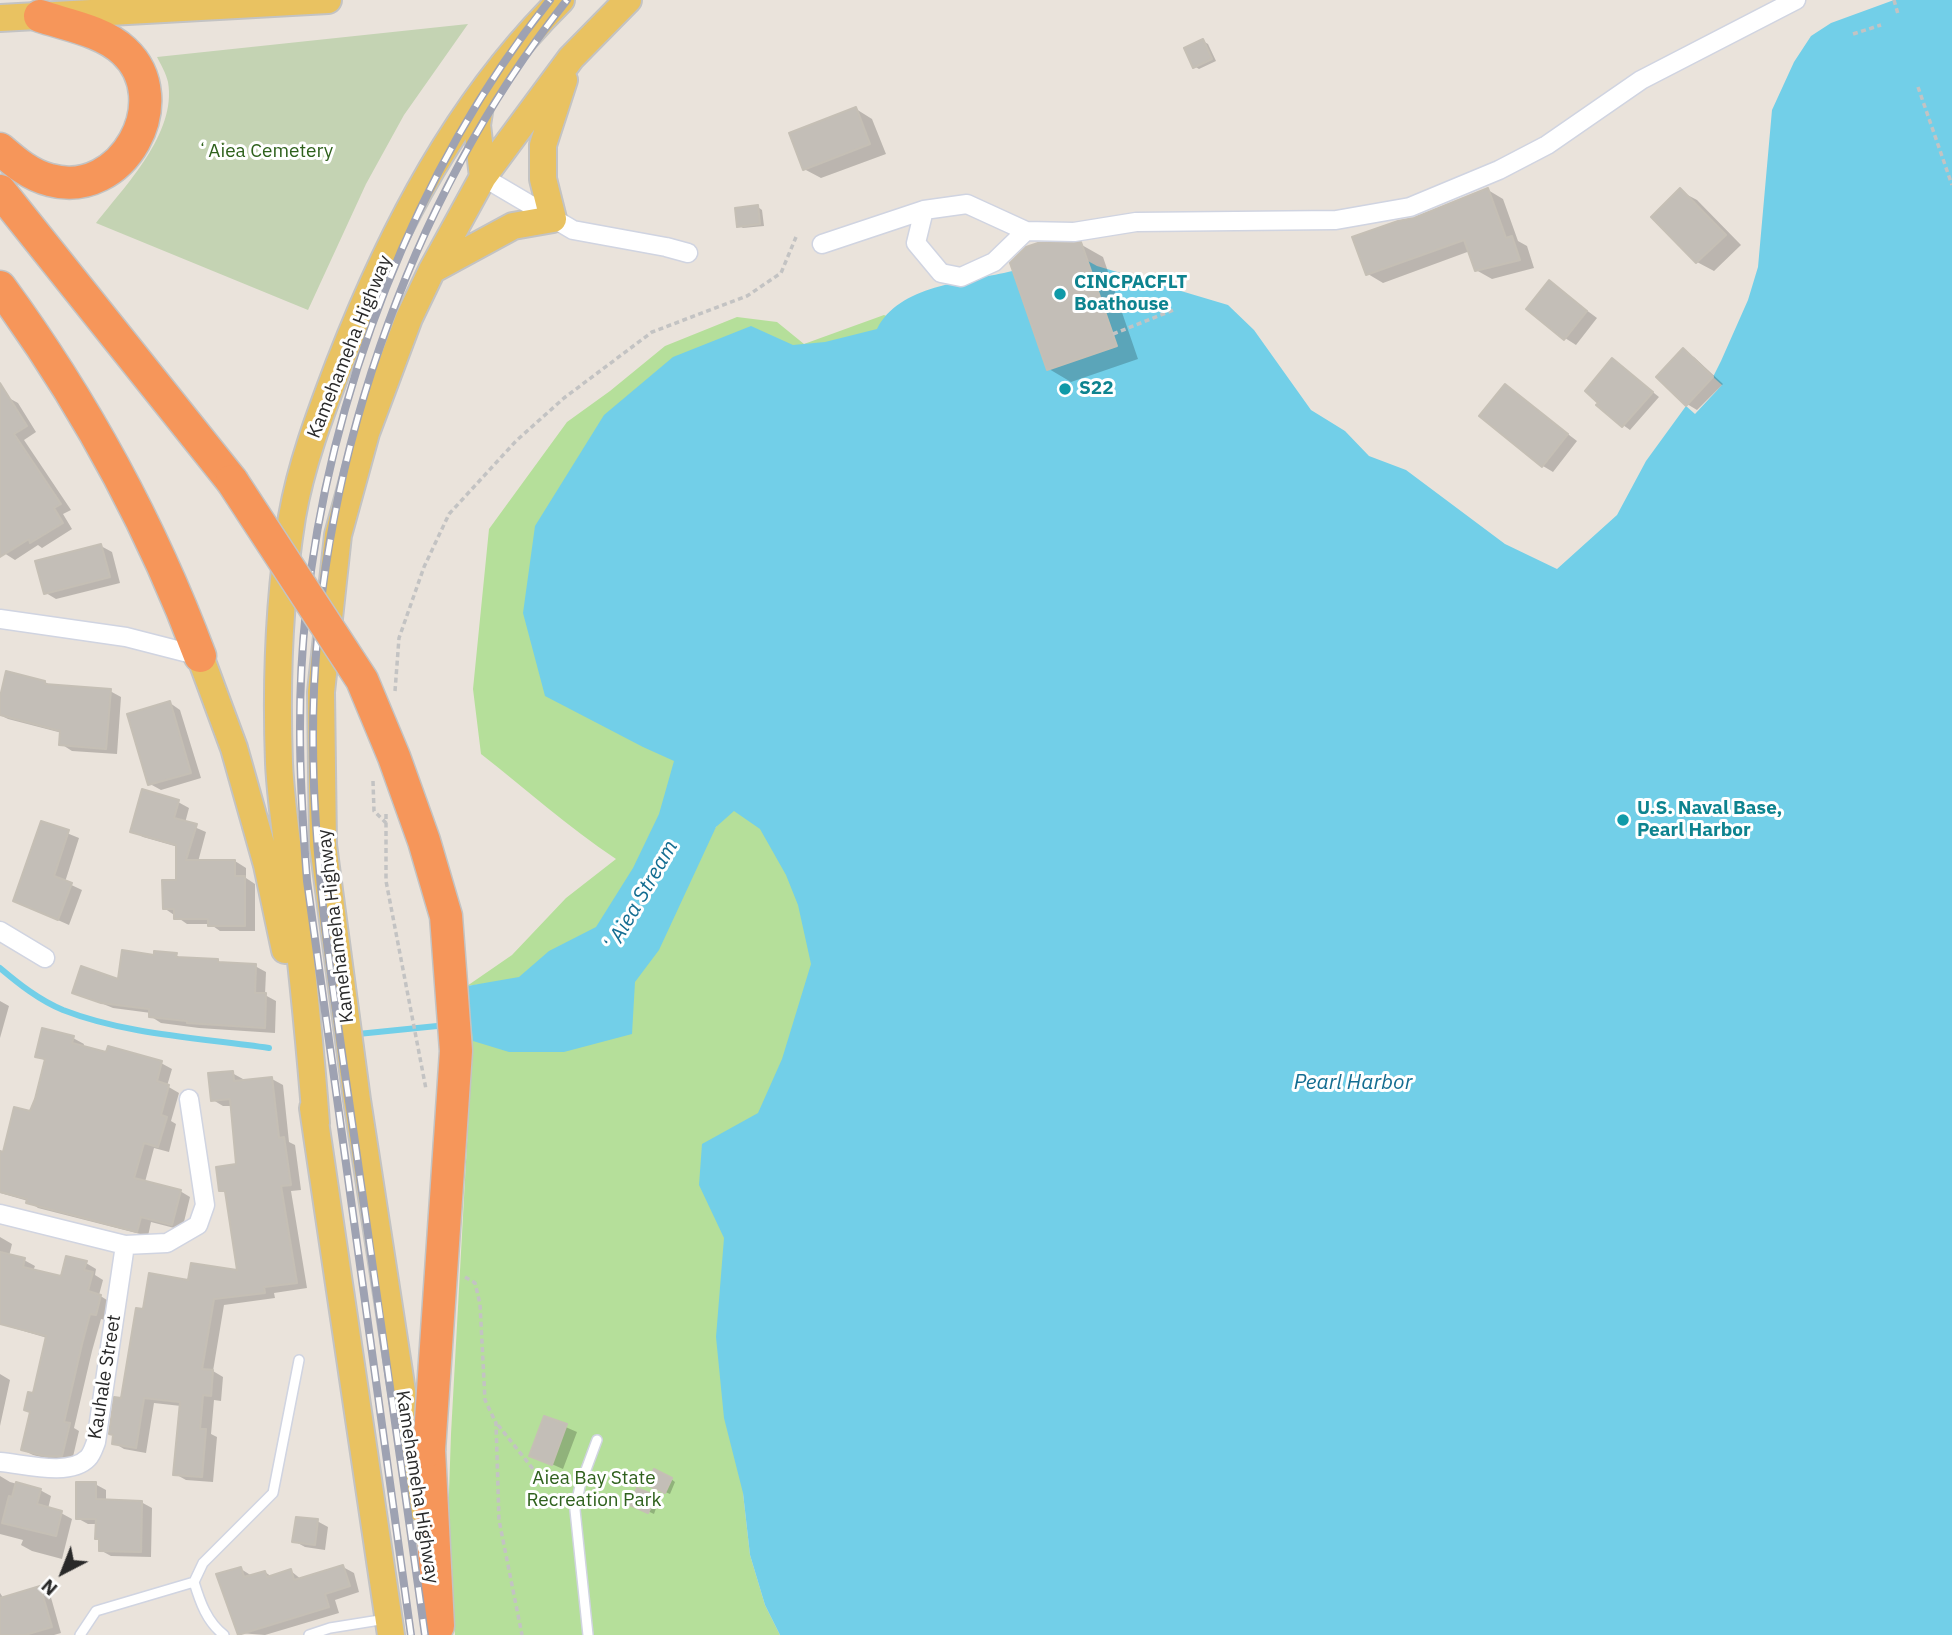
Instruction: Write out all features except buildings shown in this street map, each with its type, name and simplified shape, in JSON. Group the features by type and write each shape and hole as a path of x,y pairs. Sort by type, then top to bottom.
{"highway":[{"path":"0,149 31,173 50,180 68,183 91,180 106,174 120,163 134,143 142,121 146,94 139,67 123,50 105,38 40,16"},
{"path":"0,191 232,481 362,680 394,757 446,916 456,1051 429,1450 439,1630"},
{"path":"0,287 40,341 96,436 180,600 200,656"}],"main road":[{"path":"0,16 111,0"},
{"path":"0,16 328,0"},
{"name":"Kamehameha Highway","path":"390,1627 316,1123 303,1015 279,765 279,639 292,516 317,422 368,290 412,202 482,90 527,34 561,0"},
{"name":"Kamehameha Highway","path":"439,1630 359,1113 323,845 321,692 338,535 366,433 409,318 432,270 483,177 571,58 628,0"},
{"path":"432,270 513,226 553,219 543,179 543,145 571,58"},
{"path":"482,90 477,125 483,177"},
{"name":"Kamehameha Highway","path":"200,656 234,748 267,865 303,1015"}],"street":[{"path":"822,244 924,210 967,204 1026,231 1074,232 1136,222 1336,220 1410,207 1499,170 1547,145 1641,80 1791,1"},
{"path":"483,177 573,230 688,253"},
{"path":"924,210 916,243 941,273 961,277 994,262 1026,231"},
{"path":"0,618 126,629 200,656"},
{"path":"0,931 45,958"},
{"path":"0,1214 125,1245 167,1243 198,1225 205,1205 189,1099"},
{"name":"Kauhale Street","path":"0,1462 63,1469 76,1467 90,1456 96,1443 125,1245"}],"lane":[{"path":"224,1635 202,1608 194,1582 203,1563 273,1493 299,1360"},
{"path":"588,1635 575,1510 580,1486 597,1440"},
{"path":"80,1635 96,1611 194,1582"},
{"path":"309,1635 390,1627"}],"path":[{"path":"1894,0 1898,14"},
{"path":"1853,34 1881,24"},
{"path":"1918,87 1952,186"},
{"path":"395,691 399,638 425,567 449,514 516,441 564,398 652,332 747,296 781,273 796,237"},
{"path":"1113,334 1176,309"},
{"path":"387,810 386,881 426,1091"},
{"path":"465,1276 475,1283 480,1304 485,1399 496,1423 537,1474 580,1486"},
{"path":"496,1423 499,1520 522,1635"}],"green space":[{"name":"ʻAiea Cemetery","path":"468,24 404,115 366,184 308,310 96,223 134,176 157,139 165,120 169,101 168,82 157,57"},
{"path":"884,315 900,321 686,729 678,800 574,972 467,986 512,955 566,898 616,859 481,754 473,689 489,529 567,422 665,346 737,317 777,322 804,344"},
{"name":"Aiea Bay State Recreation Park","path":"745,779 822,948 747,1283 743,1493 750,1555 765,1605 780,1635 455,1635 447,1551 470,1089 458,998 474,998 541,1038 716,827"}],"water":[{"name":"Pearl Harbor","path":"1894,0 1952,0 1952,1635 780,1635 765,1605 750,1555 743,1493 724,1418 716,1337 724,1238 699,1185 702,1144 758,1113 782,1059 811,964 798,905 786,875 760,829 734,811 716,827 659,950 635,982 632,1034 564,1052 509,1052 473,1041 467,986 519,977 549,951 596,927 633,868 659,814 674,761 545,696 523,613 535,526 604,415 673,357 751,326 793,345 825,342 877,329 887,314 917,294 953,283 1077,255 1097,266 1228,305 1254,330 1311,410 1345,431 1369,456 1406,470 1505,544 1557,569 1617,515 1646,461 1686,406 1713,377 1721,361 1748,300 1758,267 1772,110 1794,62 1811,36 1831,23"}],"pier":[{"path":"1713,377 1722,385 1695,414 1686,406"}],"waterway":[{"name":"ʻAiea Stream","path":"0,968 46,1001 87,1018 165,1035 269,1048"},
{"name":"ʻAiea Stream","path":"358,1034 447,1025"}],"railway":[{"path":"411,1635 307,881 300,746 303,645 318,530 335,449 357,368 386,289 419,211 458,137 501,66 550,0"},
{"path":"425,1635 322,900 314,791 317,639 330,541 351,444 380,348 416,254 459,164 510,79 567,0"}],"place":[{"name":"CINCPACFLT Boathouse","path":"1060,294"},
{"name":"S22","path":"1065,389"},
{"name":"U.S. Naval Base, Pearl Harbor","path":"1623,820"}]}
